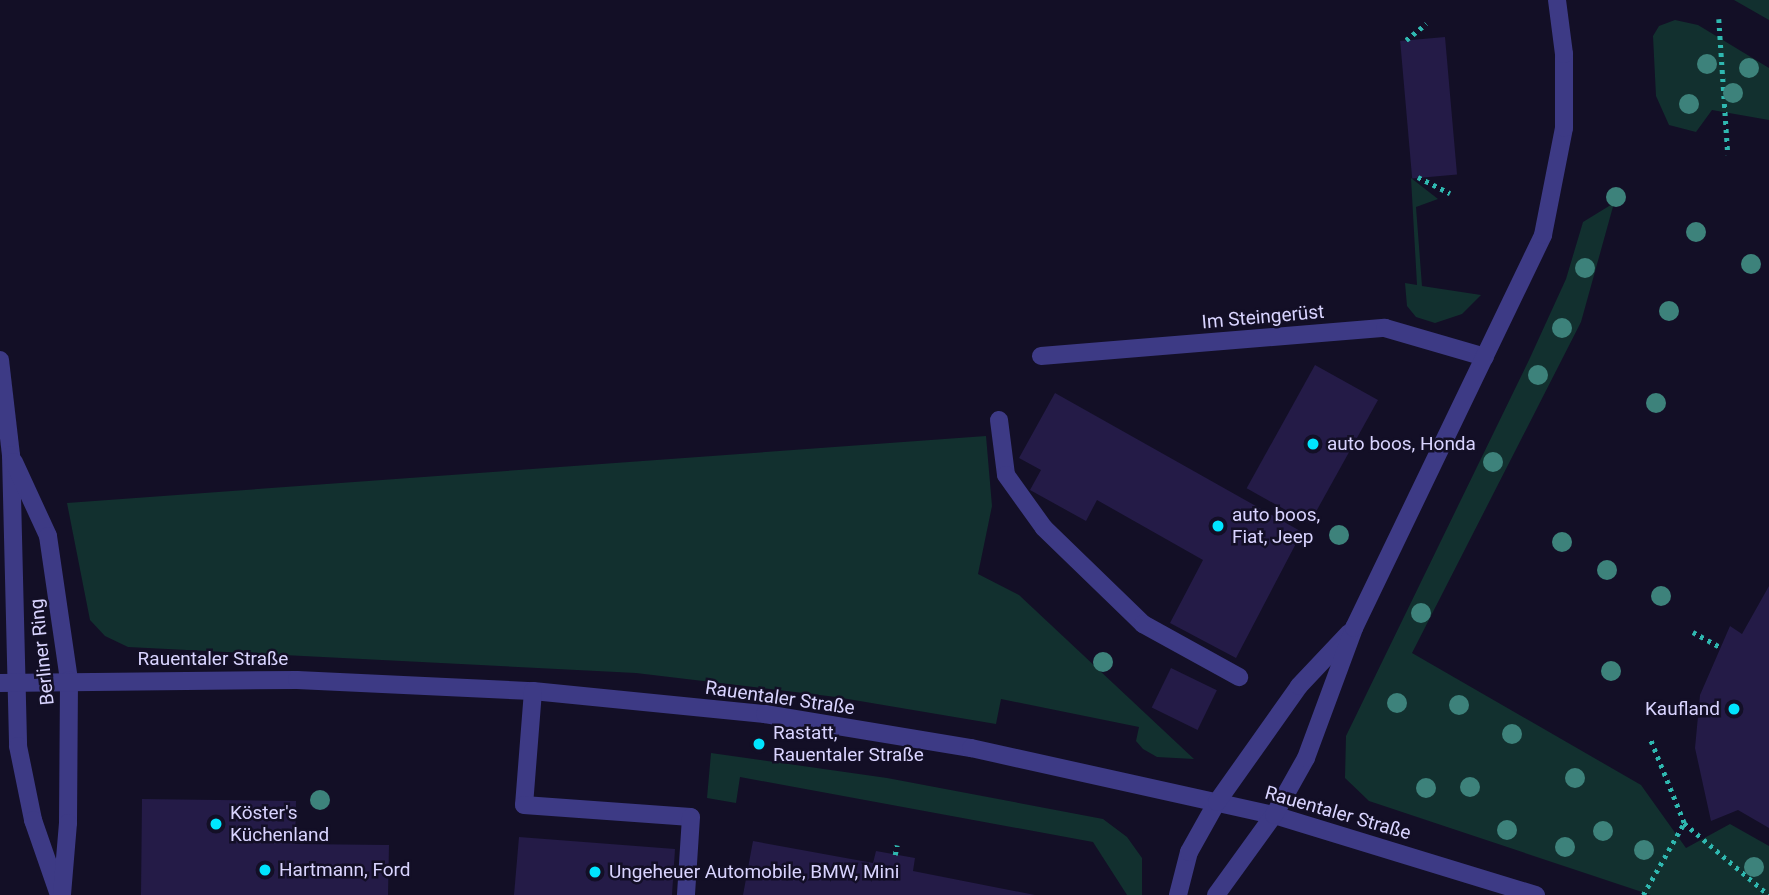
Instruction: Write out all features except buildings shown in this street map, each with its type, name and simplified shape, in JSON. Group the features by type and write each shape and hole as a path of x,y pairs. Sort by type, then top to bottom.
{"street":[{"path":"1216,895 1273,815 1306,758 1354,628 1532,263 1550,214 1566,98 1557,0"},
{"name":"Im Steingerüst","path":"1041,356 1385,328 1485,357"},
{"name":"Berliner Ring","path":"0,360 11,456 7,683 30,808 61,895"},
{"path":"999,421 1006,475 1044,528 1082,569 1143,624 1239,677"},
{"name":"Berliner Ring","path":"11,456 48,536 69,680 68,823 61,895"},
{"path":"1178,895 1189,852 1217,802 1299,686 1354,628"},
{"name":"Rauentaler Straße","path":"7,683 69,680 298,680 533,691 765,714 902,736 1273,815 1535,895"},
{"path":"533,691 524,804 691,817 686,895"}],"path":[{"path":"1719,19 1728,155"},
{"path":"1406,40 1426,24"},
{"path":"1418,177 1450,194"},
{"path":"1693,632 1720,648"},
{"path":"1650,739 1684,823 1769,895"},
{"path":"1643,895 1684,823"},
{"path":"895,855 897,845"}],"green space":[{"path":"1734,0 1769,0 1769,20"},
{"path":"1675,20 1698,25 1769,68 1769,120 1712,110 1696,132 1669,125 1656,96 1653,36 1659,26"},
{"path":"1411,178 1438,199 1416,207 1422,286 1481,295 1462,314 1435,323 1416,317 1407,306 1405,283 1417,285"},
{"path":"1614,203 1581,322 1412,653 1641,785 1686,848 1730,824 1769,846 1769,895 1651,895 1369,801 1345,778 1346,736 1529,360 1566,279 1583,222"},
{"path":"986,436 992,506 978,574 1019,595 1194,759 1157,757 1143,749 1136,741 1139,727 1001,699 996,724 836,697 636,673 128,647 105,636 90,620 67,503"},
{"path":"711,753 887,778 1103,819 1127,837 1142,858 1142,895 1127,895 1093,842 740,777 736,803 707,798"}],"place":[{"name":"auto boos, Honda","path":"1313,444"},
{"name":"auto boos, Fiat, Jeep","path":"1218,526"},
{"name":"Kaufland","path":"1734,709"},
{"name":"Rastatt, Rauentaler Straße","path":"759,744"},
{"name":"Köster's Küchenland","path":"216,824"},
{"name":"Hartmann, Ford","path":"265,870"},
{"name":"Ungeheuer Automobile, BMW, Mini","path":"595,872"}]}
